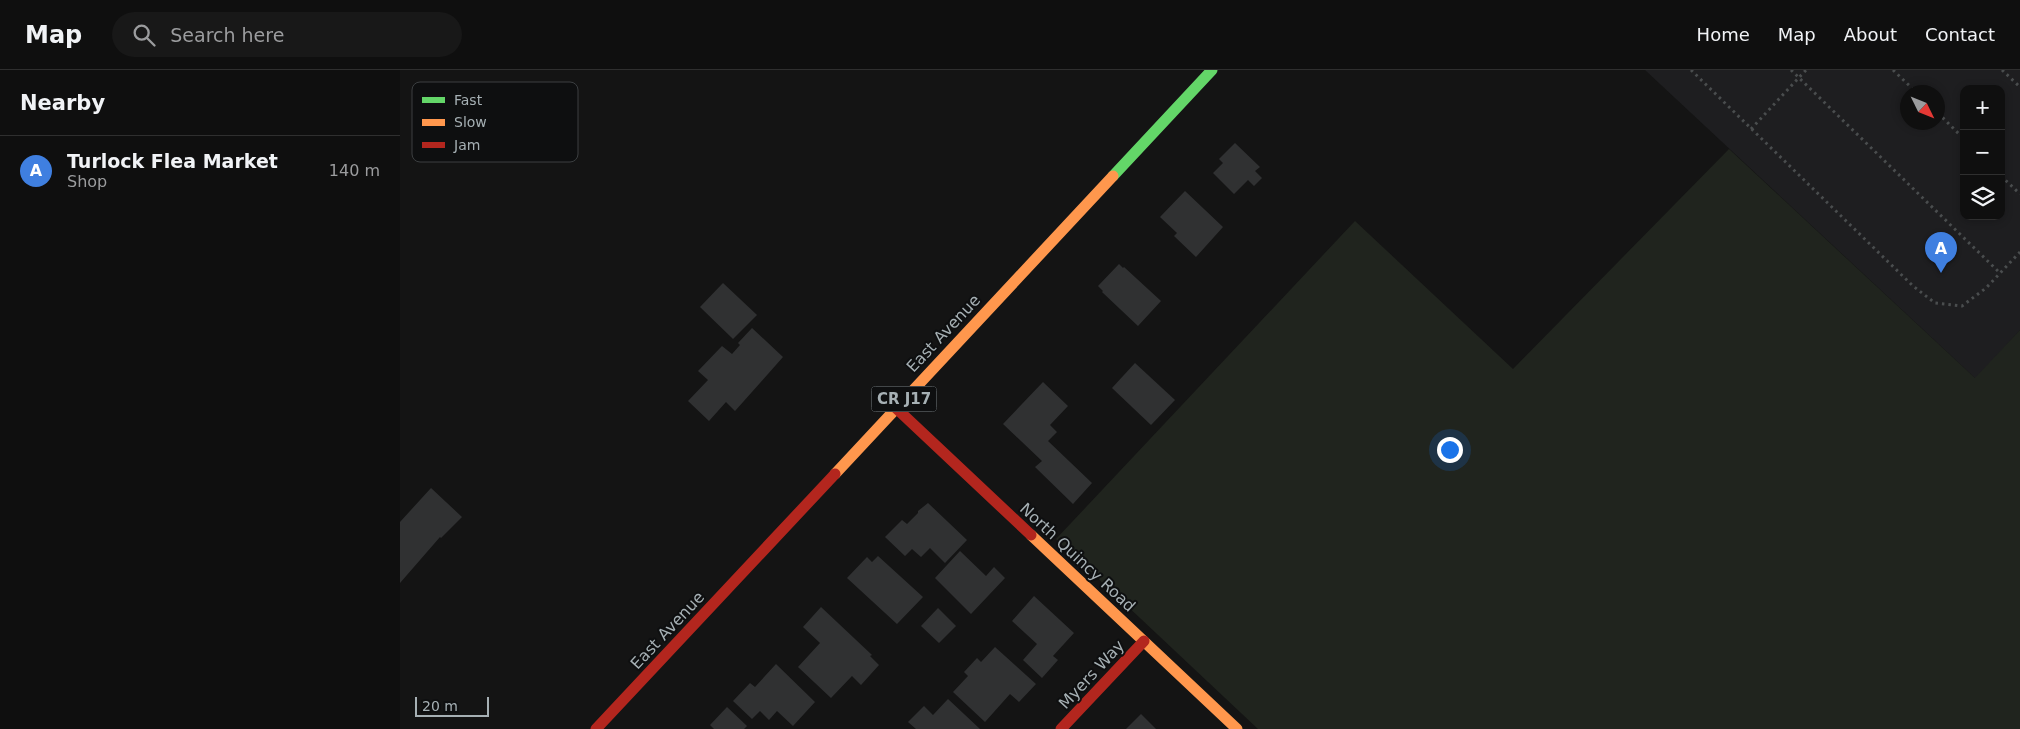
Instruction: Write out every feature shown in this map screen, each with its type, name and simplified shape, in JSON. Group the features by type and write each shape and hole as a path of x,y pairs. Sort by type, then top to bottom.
{"main road":[{"name":"East Avenue","path":"596,729 1212,70"},
{"name":"North Quincy Road","path":"896,408 1237,729"},
{"name":"Myers Way","path":"1061,729 1144,641"}],"path":[{"path":"1691,70 1913,286 1935,303 1962,306 1986,288 2020,252"},
{"path":"1791,70 2000,273"},
{"path":"1751,129 1806,70"},
{"path":"1893,70 1909,85"},
{"path":"2002,70 2020,87"},
{"path":"1945,120 1960,135"},
{"path":"2005,180 2020,194"}],"shaded area":[{"path":"1645,70 2020,70 2020,330 1976,379"},
{"path":"1729,149 1975,378 2020,330 2020,729 1258,729 1056,539 1355,221 1513,369"}],"building":[{"path":"1235,143 1260,167 1255,171 1262,178 1254,186 1248,180 1234,194 1213,173 1223,163 1219,159"},
{"path":"1185,191 1223,227 1196,257 1174,236 1177,233 1160,217"},
{"path":"1119,264 1161,301 1138,326 1098,286"},
{"path":"723,283 757,315 733,339 700,307"},
{"path":"752,328 783,357 735,411 726,402 709,421 688,401 708,380 698,371 722,346 732,354 740,345 738,343"},
{"path":"1135,363 1175,400 1151,425 1112,388"},
{"path":"1043,382 1068,406 1050,425 1057,432 1048,441 1092,483 1073,504 1035,467 1042,461 1003,424"},
{"path":"431,488 462,517 440,537 400,583 400,522"},
{"path":"928,503 967,540 945,563 930,548 921,557 912,549 905,556 885,537 902,520 907,524"},
{"path":"960,551 986,576 994,567 1005,578 971,614 935,578"},
{"path":"878,556 923,597 897,624 847,578 867,557 872,562"},
{"path":"1034,596 1074,633 1053,656 1058,660 1042,678 1023,660 1037,644 1012,621"},
{"path":"821,607 872,655 870,656 879,665 861,685 852,676 831,698 798,667 820,643 803,627"},
{"path":"938,608 956,626 939,643 921,626"},
{"path":"995,647 1036,684 1019,702 1010,694 985,722 953,692 968,676 964,672 977,658 981,662"},
{"path":"776,664 815,702 793,726 777,711 769,720 760,711 752,719 733,701 750,683 755,687"},
{"path":"948,699 980,729 916,729 908,722 924,706 933,715"},
{"path":"727,707 747,726 744,729 714,729 710,725"},
{"path":"1141,714 1156,729 1126,729"}],"traffic: fast":[{"path":"1113,176 1212,70"}],"traffic: slow":[{"path":"835,474 1113,176"},
{"path":"1031,535 1237,729"}],"traffic: jam":[{"path":"896,408 1031,535"},
{"path":"596,729 835,474"},
{"path":"1061,729 1144,641"}],"place":[{"name":"Turlock Flea Market","path":"1941,273"}]}
